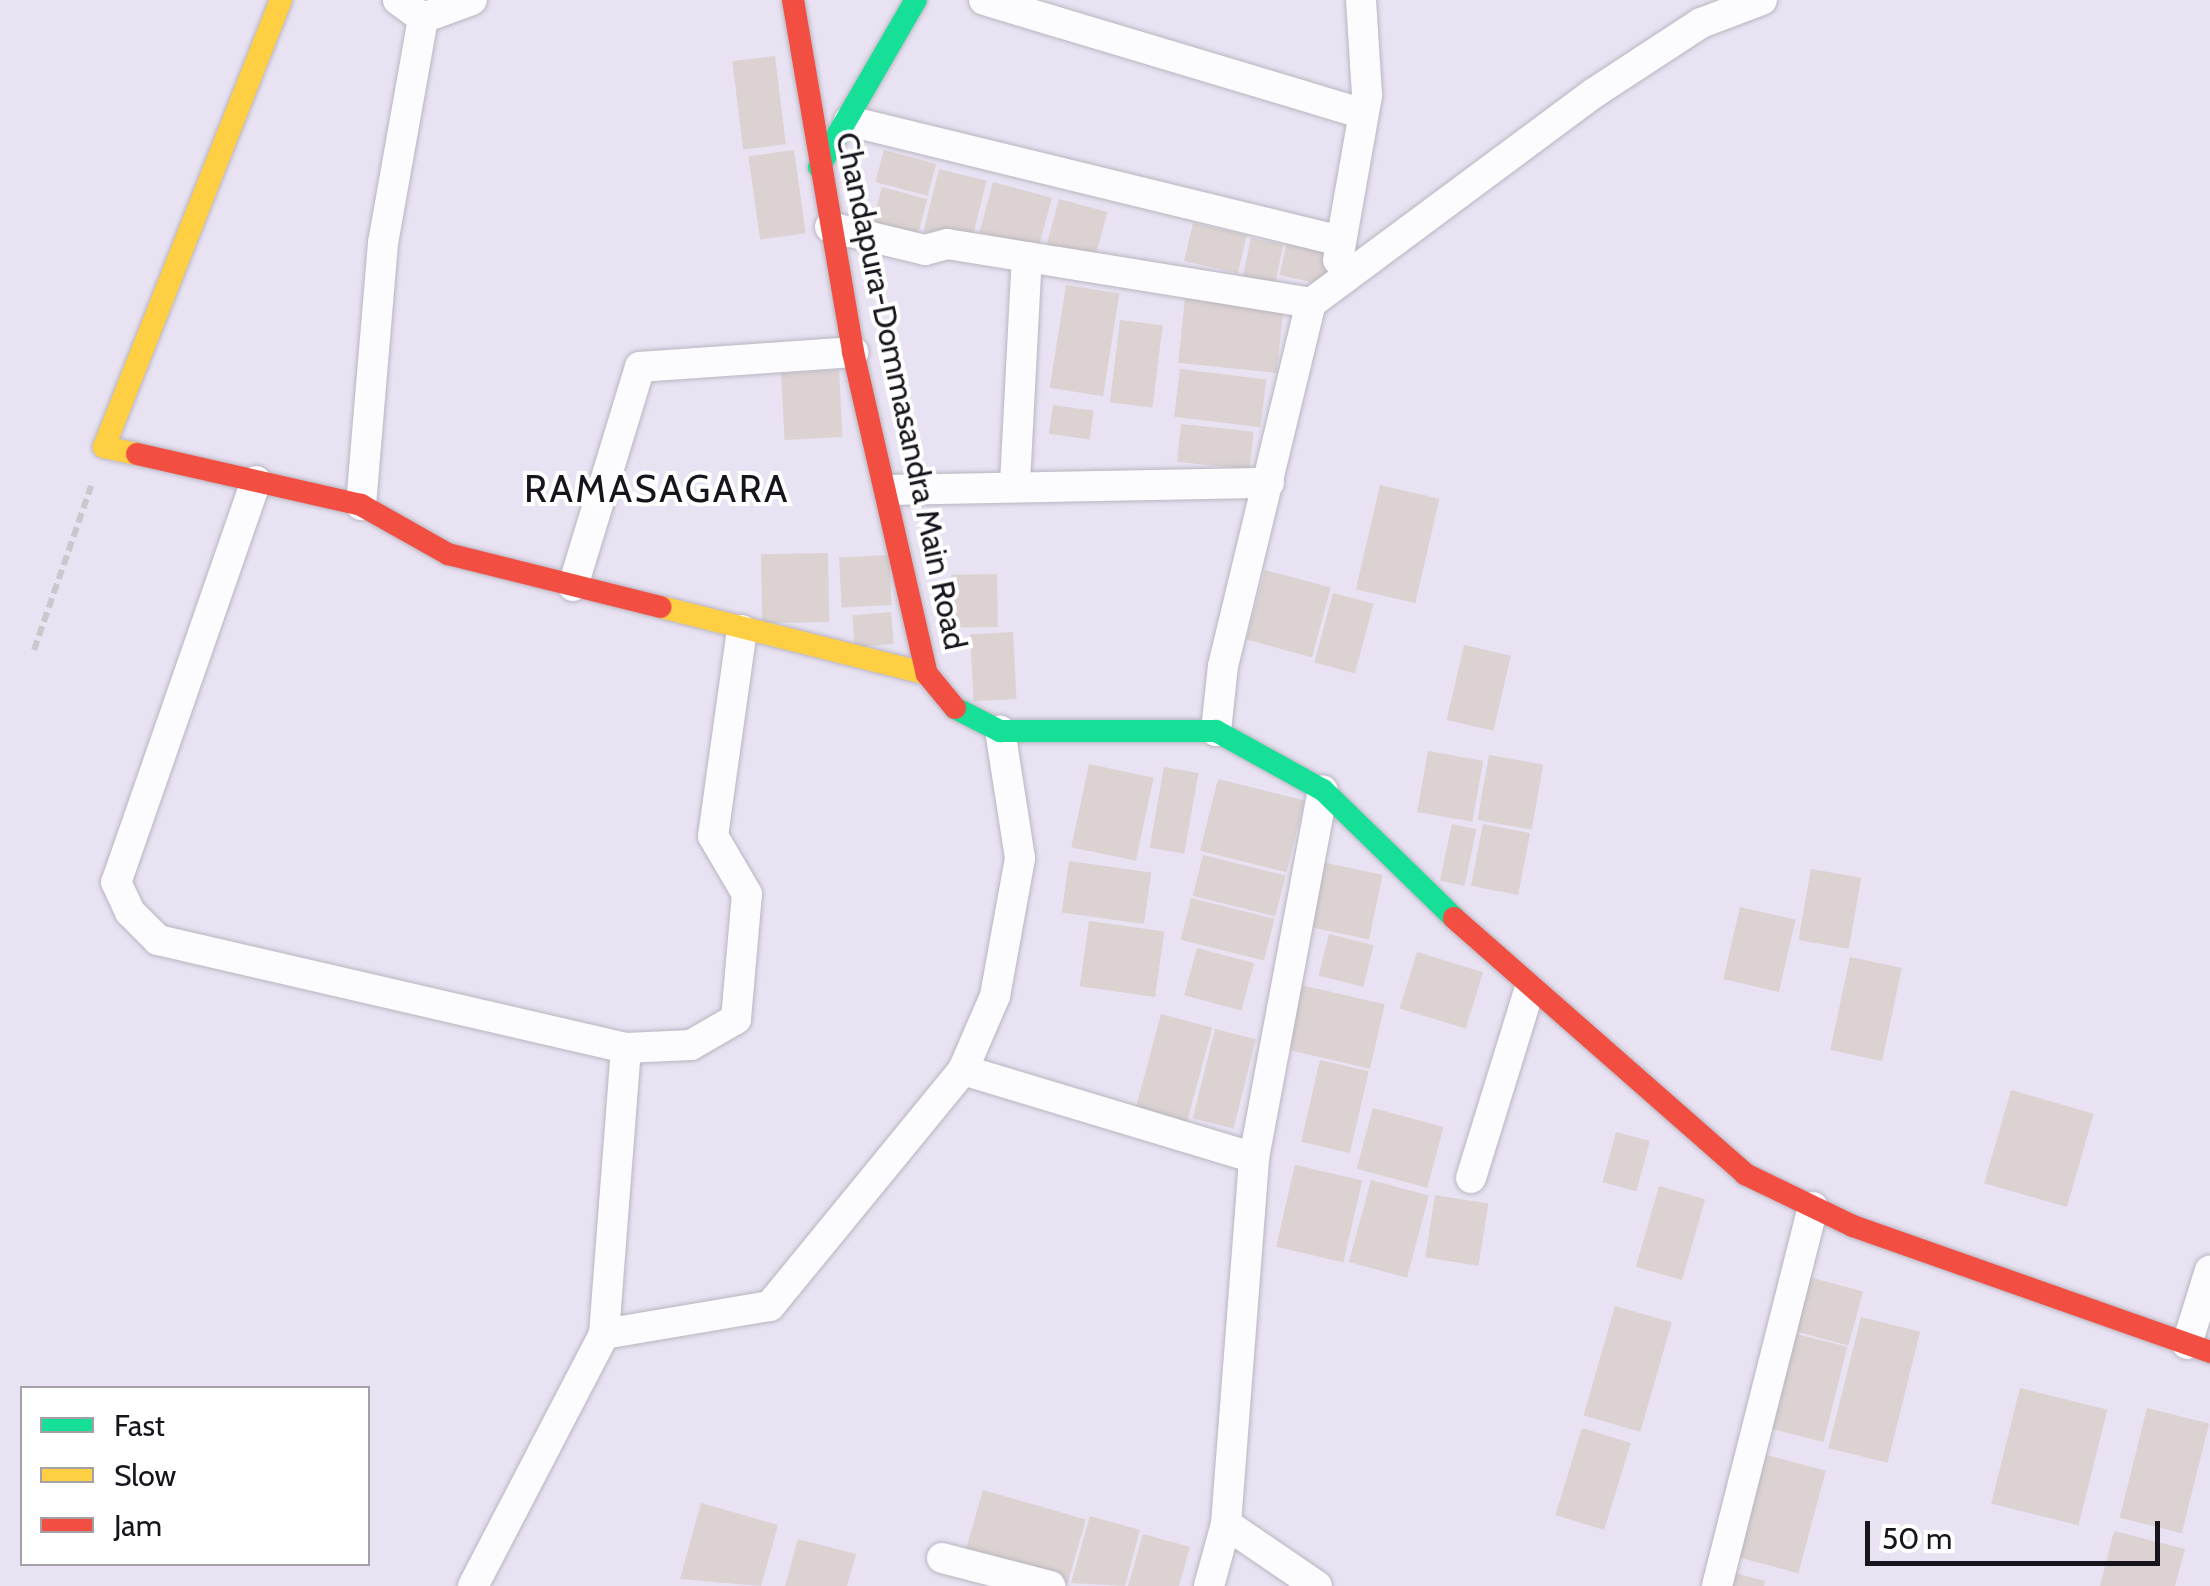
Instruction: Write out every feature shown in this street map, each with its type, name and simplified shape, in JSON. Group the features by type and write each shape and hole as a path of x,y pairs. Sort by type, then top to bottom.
{"main road":[{"path":"282,0 104,447 361,506 448,554 927,674"},
{"name":"Chandapura-Dommasandra Main Road","path":"793,0 853,352 889,490 927,674 958,711 1000,731 1216,731 1322,790 1529,991 1745,1174 1812,1207 2198,1348"},
{"path":"819,167 916,0"}],"street":[{"path":"398,0 423,18"},
{"path":"423,18 472,0"},
{"path":"984,0 1364,114"},
{"path":"1216,731 1223,666 1269,484 1322,295 1342,242 1364,114 1368,20 1361,0"},
{"path":"830,228 925,250 947,244 1322,295 1594,93 1702,24 1762,0"},
{"path":"361,506 383,244 423,18"},
{"path":"849,121 1342,242"},
{"path":"1015,483 1027,257"},
{"path":"573,586 640,367 853,352"},
{"path":"256,481 116,882 130,912 158,940 626,1048 690,1044 736,1019 747,894 713,836 742,630"},
{"path":"889,490 1015,483 1269,484"},
{"path":"604,1334 770,1306 963,1070 995,996 1020,858 1000,731"},
{"path":"1209,1586 1226,1524 1254,1158 1322,790"},
{"path":"1471,1178 1529,991"},
{"path":"473,1586 604,1334 626,1048"},
{"path":"963,1070 1254,1158"},
{"path":"1717,1586 1812,1207"},
{"path":"2198,1348 2210,1270"},
{"path":"1226,1524 1317,1586"},
{"path":"942,1558 1050,1586"}],"path":[{"path":"34,650 104,447"}],"building":[{"path":"775,56 786,144 743,150 732,61"},
{"path":"794,150 806,233 760,240 748,156"},
{"path":"884,150 936,164 928,196 875,182"},
{"path":"939,169 987,181 971,243 924,231"},
{"path":"993,182 1052,198 1038,248 980,232"},
{"path":"882,187 927,199 917,240 871,228"},
{"path":"1059,199 1107,212 1095,257 1047,244"},
{"path":"1193,223 1247,235 1238,273 1184,261"},
{"path":"1251,238 1283,245 1275,283 1243,276"},
{"path":"1288,238 1333,248 1324,285 1279,275"},
{"path":"1066,285 1119,293 1103,396 1050,388"},
{"path":"1185,298 1283,308 1277,373 1178,363"},
{"path":"1120,320 1163,325 1153,408 1110,402"},
{"path":"1180,369 1266,380 1261,427 1174,417"},
{"path":"839,370 843,437 785,440 781,373"},
{"path":"1053,405 1094,411 1090,439 1049,434"},
{"path":"1181,424 1254,432 1250,469 1177,462"},
{"path":"1380,485 1439,499 1415,603 1356,589"},
{"path":"828,553 829,622 762,623 761,554"},
{"path":"889,555 892,605 842,608 839,558"},
{"path":"1265,570 1331,588 1312,657 1246,640"},
{"path":"997,574 998,627 952,628 951,575"},
{"path":"1333,593 1374,604 1355,673 1314,663"},
{"path":"891,612 894,644 855,647 852,615"},
{"path":"1013,632 1017,699 974,701 970,634"},
{"path":"1464,645 1511,656 1493,731 1447,720"},
{"path":"1428,751 1483,761 1472,822 1417,812"},
{"path":"1489,755 1543,765 1532,830 1478,820"},
{"path":"1089,764 1154,778 1136,861 1071,847"},
{"path":"1164,767 1198,773 1184,854 1150,848"},
{"path":"1218,779 1304,801 1286,872 1200,851"},
{"path":"1452,824 1476,829 1464,886 1440,881"},
{"path":"1483,824 1530,833 1518,895 1471,886"},
{"path":"1203,855 1285,876 1275,916 1193,896"},
{"path":"1069,861 1151,873 1144,924 1062,912"},
{"path":"1322,862 1383,875 1369,939 1308,927"},
{"path":"1811,869 1861,878 1849,949 1798,940"},
{"path":"1191,898 1274,919 1264,961 1181,940"},
{"path":"1740,907 1796,920 1779,992 1723,979"},
{"path":"1089,921 1164,932 1155,997 1080,986"},
{"path":"1329,934 1374,945 1363,987 1319,976"},
{"path":"1197,948 1254,963 1241,1011 1184,995"},
{"path":"1417,952 1483,972 1466,1029 1400,1008"},
{"path":"1850,957 1902,968 1882,1061 1830,1050"},
{"path":"1301,985 1385,1004 1370,1069 1286,1049"},
{"path":"1161,1014 1212,1028 1184,1133 1133,1119"},
{"path":"1215,1029 1256,1039 1233,1128 1193,1118"},
{"path":"1320,1060 1369,1071 1350,1153 1301,1142"},
{"path":"2011,1090 2094,1114 2067,1207 1984,1183"},
{"path":"1373,1108 1444,1127 1427,1188 1357,1169"},
{"path":"1616,1132 1650,1141 1636,1191 1603,1182"},
{"path":"1295,1165 1362,1181 1343,1262 1276,1247"},
{"path":"1371,1180 1429,1196 1407,1278 1349,1262"},
{"path":"1659,1186 1705,1199 1682,1280 1636,1267"},
{"path":"1435,1195 1488,1203 1478,1266 1425,1257"},
{"path":"1805,1276 1863,1292 1848,1346 1791,1330"},
{"path":"1615,1306 1672,1322 1640,1432 1584,1416"},
{"path":"1861,1317 1920,1332 1888,1463 1828,1448"},
{"path":"1792,1333 1847,1347 1824,1442 1768,1428"},
{"path":"2020,1388 2107,1410 2079,1525 1991,1503"},
{"path":"2147,1408 2209,1423 2182,1533 2120,1518"},
{"path":"1582,1428 1631,1443 1604,1530 1555,1515"},
{"path":"1763,1454 1826,1471 1798,1573 1736,1556"},
{"path":"983,1490 1086,1519 1068,1583 965,1553"},
{"path":"701,1503 778,1525 761,1586 680,1579"},
{"path":"1090,1516 1140,1530 1125,1586 1071,1583"},
{"path":"2114,1531 2185,1549 2175,1586 2100,1586"},
{"path":"1143,1534 1190,1547 1179,1586 1128,1586"},
{"path":"798,1539 856,1554 847,1586 785,1586"},
{"path":"1735,1573 1765,1581 1764,1586 1731,1586"}],"traffic: fast":[{"path":"819,167 916,0"},
{"path":"955,708 1000,731 1216,731 1323,790 1454,918"}],"traffic: slow":[{"path":"137,454 104,447 281,0"},
{"path":"661,607 927,674"}],"traffic: jam":[{"path":"793,0 853,352 927,674 955,708"},
{"path":"137,454 361,505 448,554 661,607"},
{"path":"1454,918 1745,1174 1853,1226 2210,1352"}],"district":[{"name":"RAMASAGARA","path":"657,489"}]}
